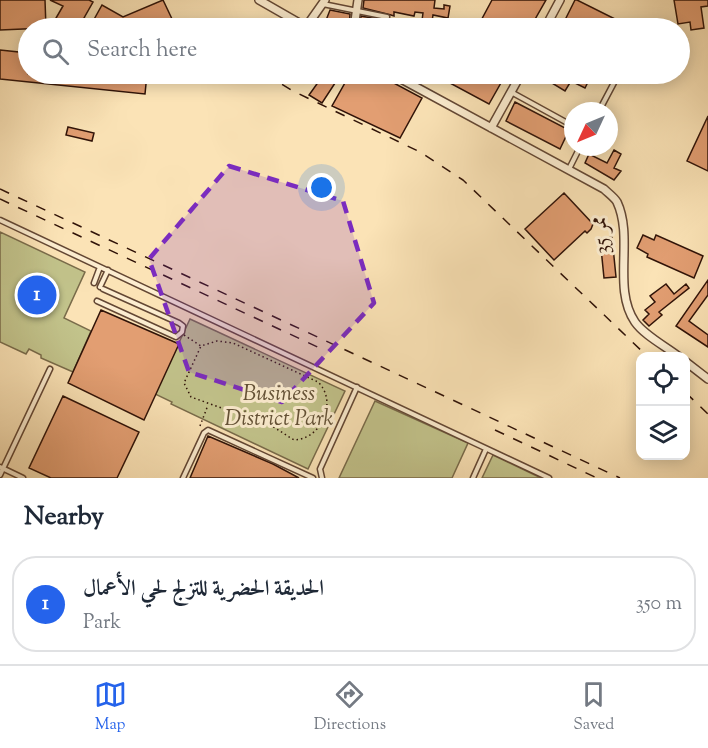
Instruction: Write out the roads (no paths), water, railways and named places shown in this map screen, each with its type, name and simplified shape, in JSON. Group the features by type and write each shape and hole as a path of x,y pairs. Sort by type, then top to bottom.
{"street":[{"path":"259,0 290,18"},
{"path":"355,18 358,0"},
{"path":"550,18 560,0"},
{"path":"314,18 324,2"},
{"name":"ممر 35","path":"410,84 604,189 616,201 621,217 626,291 630,314 636,324 672,352"},
{"path":"491,128 515,84"},
{"path":"690,365 708,379"}],"lane":[{"path":"324,2 356,12 387,17"},
{"path":"603,102 613,84"},
{"path":"511,92 564,121"},
{"path":"568,169 575,156"},
{"path":"0,220 549,478"},
{"path":"94,283 100,267"},
{"path":"97,301 176,337 181,333 183,326 179,323 101,288 108,270"},
{"path":"0,475 50,369"},
{"path":"322,478 320,469 357,387"},
{"path":"183,478 204,433 208,430 313,478"},
{"path":"473,478 486,449"},
{"path":"2,467 23,478"}],"railway":[{"path":"281,84 420,152 463,180 643,352"},
{"path":"0,189 620,478"},
{"path":"0,199 324,350"},
{"path":"690,397 708,414"},
{"path":"495,430 597,478"}],"place":[{"name":"الحديقة الحضرية للتزلج لحي الأعمال","path":"37,295"}],"park label":[{"name":"Business District Park","path":"279,408"}]}
